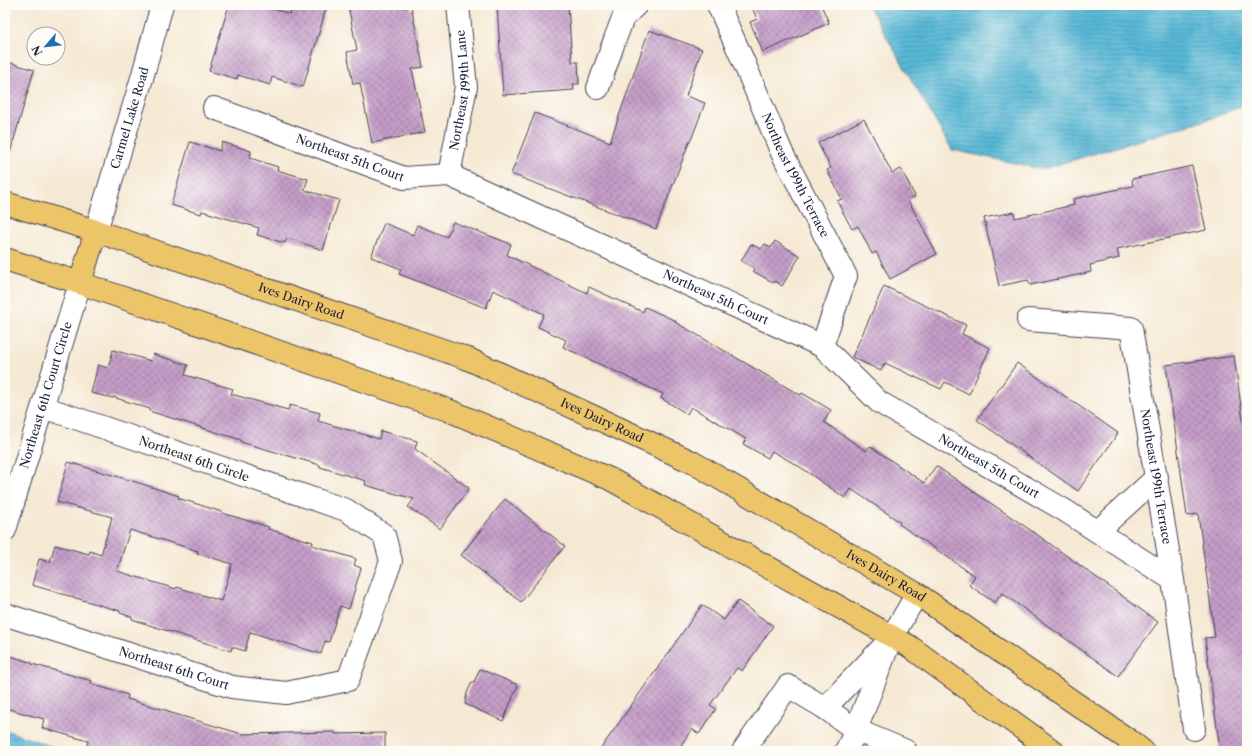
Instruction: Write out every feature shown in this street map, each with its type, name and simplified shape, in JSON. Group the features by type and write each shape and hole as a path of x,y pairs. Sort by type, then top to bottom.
{"main road":[{"name":"Ives Dairy Road","path":"5,203 96,231 466,358 692,462 918,594 1127,738 1143,751"},
{"path":"80,283 96,231"},
{"path":"5,259 80,283 448,410 610,479 891,638 909,646 1053,751"}],"street":[{"name":"Carmel Lake Road","path":"96,231 140,85 162,5"},
{"name":"Northeast 199th Lane","path":"449,176 466,87 458,5"},
{"path":"598,88 623,18 636,5"},
{"name":"Northeast 199th Terrace","path":"718,5 782,153 846,276 822,346"},
{"name":"Northeast 5th Court","path":"214,108 404,178 449,176 822,346 879,402 1064,510 1173,580"},
{"name":"Northeast 6th Court Circle","path":"5,530 80,283"},
{"name":"Northeast 199th Terrace","path":"1028,320 1131,328 1173,580 1194,729"},
{"name":"Northeast 6th Circle","path":"43,407 346,510 384,535 391,561 348,680"},
{"path":"1098,531 1156,477"},
{"path":"846,751 856,730 891,638 918,594"},
{"name":"Northeast 6th Court","path":"5,613 232,687 286,693 348,680"},
{"path":"825,708 891,638"},
{"path":"742,751 788,686 825,708 856,730 906,751"}],"water":[{"path":"868,5 1247,5 1247,104 1210,119 1043,169 952,150"},
{"path":"5,730 64,751 5,751"}],"building":[{"path":"229,5 260,5 290,14 293,5 314,5 326,9 303,87 272,77 270,85 238,75 237,79 209,71"},
{"path":"348,5 401,5 402,8 411,6 423,67 412,69 425,132 372,143 360,83 353,84 347,52 357,50"},
{"path":"497,5 568,5 572,62 578,62 579,84 573,84 574,90 503,95"},
{"path":"751,5 821,5 829,23 763,52 750,22 757,19"},
{"path":"649,30 702,49 686,96 705,103 656,229 511,174 535,113 610,142"},
{"path":"5,61 34,70 10,153 5,152"},
{"path":"864,119 892,173 901,169 915,196 908,200 937,254 890,279 876,252 872,254 858,226 852,229 837,201 842,199 827,170 831,168 818,143"},
{"path":"190,142 220,151 222,142 251,151 250,158 278,167 277,170 308,179 304,190 339,200 323,250 287,238 285,243 257,235 259,228 202,211 201,214 171,205"},
{"path":"1192,166 1206,230 1117,249 1119,258 1090,265 1091,272 1030,285 1028,280 999,286 984,218 1014,212 1015,218 1074,205 1073,199 1133,186 1132,179"},
{"path":"453,222 511,244 507,255 587,293 589,287 643,312 645,307 676,321 675,322 800,395 802,393 831,410 824,422 866,451 870,446 924,483 936,466 1042,538 1158,622 1118,676 1002,593 995,603 969,585 975,576 851,489 845,498 800,467 772,451 768,458 743,444 746,439 691,407 687,414 661,398 663,394 563,347 566,340 538,327 544,314 493,290 486,308 399,274 401,269 371,257 384,223 413,235 417,225 447,237"},
{"path":"775,241 800,256 782,286 775,281 774,283 753,271 754,268 741,261 751,244 761,249 765,244 771,248"},
{"path":"884,286 966,325 962,334 990,348 969,394 945,382 941,389 885,363 881,371 852,357"},
{"path":"113,350 151,361 153,354 188,365 185,375 233,389 231,394 288,410 290,405 320,413 318,421 379,439 381,431 417,441 415,449 469,488 440,529 408,507 414,499 365,485 366,481 320,467 320,465 241,442 241,440 149,411 150,409 113,397 91,393 98,365 108,368"},
{"path":"1234,356 1247,449 1247,751 1220,751 1205,638 1215,637 1198,514 1187,516 1166,365"},
{"path":"1017,363 1118,433 1078,491 977,420"},
{"path":"68,462 179,496 178,498 269,527 268,529 313,542 312,545 356,559 354,565 361,568 349,609 340,606 329,642 325,641 321,654 250,632 245,651 232,647 231,651 143,623 120,613 120,611 32,585 39,559 50,562 55,545 89,554 90,551 101,555 112,517 57,502","holes":["130,530 198,551 197,553 232,564 221,601 177,587 176,589 117,571"]},
{"path":"505,499 565,546 521,602 461,555"},
{"path":"738,601 773,626 742,671 737,668 710,705 716,709 699,734 692,729 677,751 599,751 702,605 724,620"},
{"path":"11,656 32,664 92,681 91,684 128,695 127,699 242,734 335,732 335,734 385,733 385,751 102,751 87,746 88,741 42,728 44,719 5,708 5,675"},
{"path":"480,669 518,685 503,721 465,704 467,693"}]}
